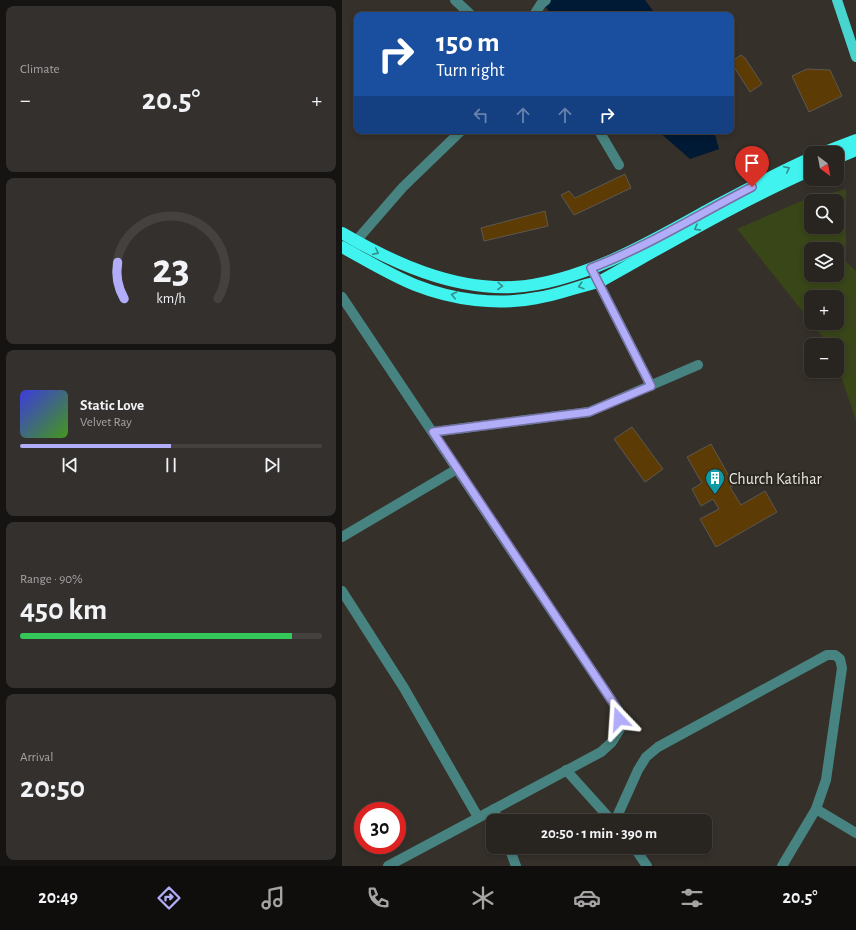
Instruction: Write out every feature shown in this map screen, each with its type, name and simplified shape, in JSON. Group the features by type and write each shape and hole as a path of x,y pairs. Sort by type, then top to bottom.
{"highway":[{"path":"840,146 856,140"},
{"path":"844,155 856,150"},
{"path":"342,233 381,254 442,278 481,286 512,287 542,283 591,268 608,261 730,204 765,186 804,162"},
{"path":"765,186 804,172"},
{"path":"342,247 415,285 444,293 478,301 503,302 536,299 599,282 730,204"}],"main road":[{"path":"837,0 856,57"}],"street":[{"path":"455,0 468,12"},
{"path":"536,12 543,2"},
{"path":"356,241 403,187 458,134"},
{"path":"601,134 620,165"},
{"path":"591,268 651,386"},
{"path":"342,297 618,710 620,729 612,742 601,752 566,770 498,814"},
{"path":"433,432 589,412 698,365"},
{"path":"342,537 457,469"},
{"path":"342,590 404,688 478,817"},
{"path":"618,814 638,770 646,757 658,747 827,655 835,655 840,659 842,668 826,780 816,809 782,866"},
{"path":"566,770 606,814"},
{"path":"816,809 856,833"},
{"path":"388,866 478,817 486,816"},
{"path":"511,854 516,866"},
{"path":"639,854 647,866"}],"green space":[{"path":"846,189 846,262 856,271 856,421 842,378 844,378 844,338 824,338 817,330 844,330 844,290 804,290 804,313 737,229 804,201 804,234 844,234 844,194 828,194"}],"water":[{"path":"540,0 645,0 654,12 550,12"},
{"path":"661,134 715,134 719,149 690,159"}],"building":[{"path":"741,55 745,58 762,84 750,92 734,67 734,60"},
{"path":"807,69 830,70 842,96 809,112 792,76"},
{"path":"625,174 631,188 574,215 561,195 569,191 575,198"},
{"path":"545,211 548,226 484,241 481,228"},
{"path":"632,427 663,469 645,482 614,439"},
{"name":"Church Katihar","path":"711,444 734,485 730,487 741,505 765,491 777,512 716,547 700,519 719,509 713,499 701,506 692,489 702,483 687,457"}],"place":[{"name":"Church Katihar","path":"715,495"}],"route":[{"path":"619,719 618,710 433,432 589,412 651,386 591,268 651,241 752,187"}]}
